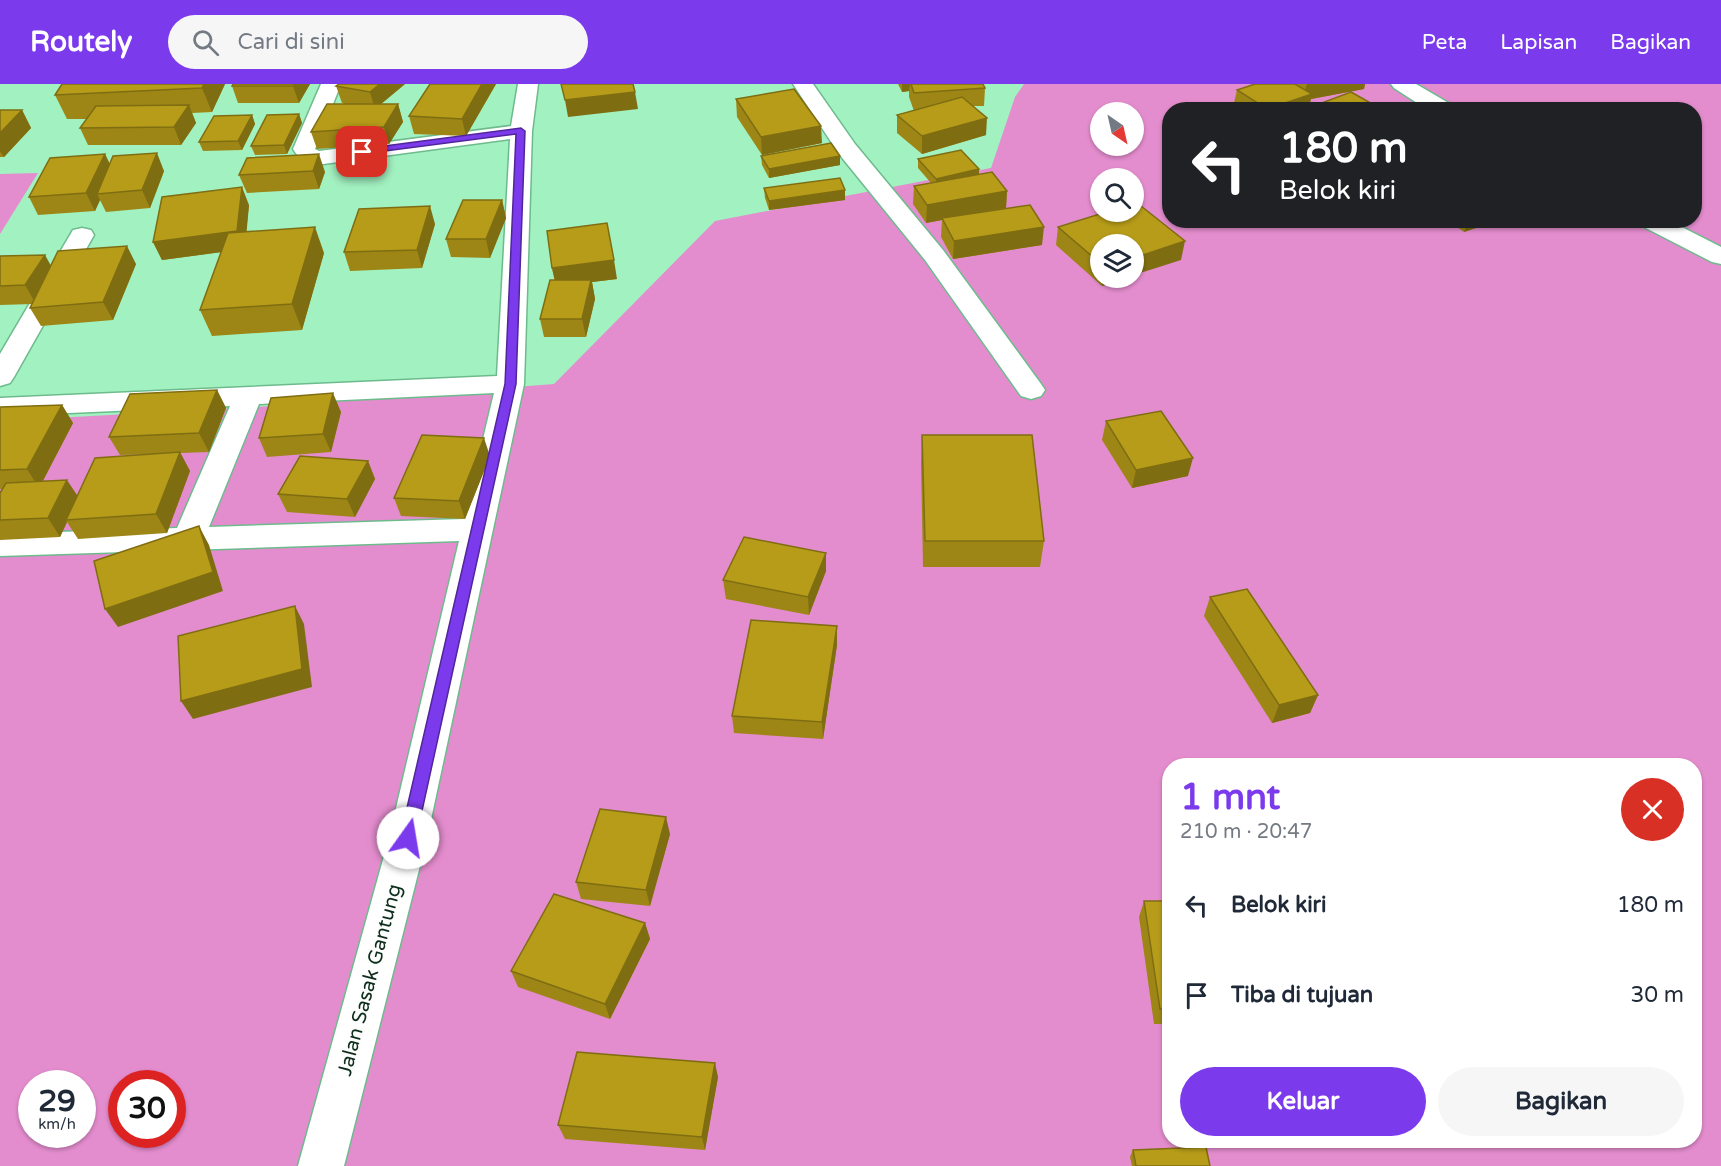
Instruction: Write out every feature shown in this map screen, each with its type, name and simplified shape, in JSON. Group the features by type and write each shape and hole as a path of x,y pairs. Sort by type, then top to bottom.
{"street":[{"path":"331,84 304,149 307,154 316,158 521,131"},
{"name":"Jalan Sasak Gantung","path":"321,1166 408,838 510,384 521,131 528,84"},
{"path":"803,84 848,149 934,255 1031,390"},
{"path":"1410,85 1433,102"},
{"path":"1664,228 1721,257"},
{"path":"0,377 82,235"},
{"path":"0,407 510,384"},
{"path":"189,537 248,396"},
{"path":"0,545 478,529"}],"shaded area":[{"path":"1024,84 1721,84 1721,1166 0,1166 0,421 272,406 554,384 715,221 991,168 1015,97"},
{"path":"38,173 0,234 0,174"}],"building":[{"path":"62,84 204,84 202,88 55,95"},
{"path":"233,84 294,84 293,86 232,86"},
{"path":"339,84 380,84 370,92 336,86"},
{"path":"430,84 482,84 462,119 409,116"},
{"path":"561,84 633,84 635,92 565,100"},
{"path":"911,84 983,84 985,88 914,93"},
{"path":"1255,84 1295,84 1312,94 1288,102 1256,102 1237,90"},
{"path":"794,89 821,126 761,137 736,99"},
{"path":"1351,92 1369,102 1324,102"},
{"path":"962,97 987,118 922,136 897,115"},
{"path":"327,104 398,104 384,127 311,132"},
{"path":"189,105 174,127 80,128 96,106"},
{"path":"0,110 22,110 0,133"},
{"path":"299,114 284,145 251,146 267,115"},
{"path":"252,115 238,141 199,142 214,116"},
{"path":"831,143 840,156 769,169 761,156"},
{"path":"961,150 979,169 936,179 918,159"},
{"path":"157,153 142,190 97,194 113,156"},
{"path":"105,154 86,193 29,197 50,158"},
{"path":"319,154 313,171 239,175 247,158"},
{"path":"992,172 1007,191 927,205 914,186"},
{"path":"840,178 845,190 769,201 764,188"},
{"path":"242,187 237,231 153,242 162,197"},
{"path":"463,200 502,200 486,239 446,239"},
{"path":"1030,205 1044,227 954,241 942,218"},
{"path":"430,206 417,250 344,252 359,209"},
{"path":"1144,208 1162,223 1162,228 1169,228 1185,241 1144,255 1144,234 1090,234 1090,255 1058,227 1090,217 1090,222 1144,222"},
{"path":"607,223 614,260 552,268 547,231"},
{"path":"315,227 292,304 200,310 228,233"},
{"path":"127,246 103,302 30,308 58,251"},
{"path":"45,255 25,285 0,286 0,256"},
{"path":"550,280 591,280 582,319 540,319"},
{"path":"217,390 199,433 109,437 130,394"},
{"path":"333,393 323,434 259,438 271,398"},
{"path":"62,405 27,469 0,470 0,407"},
{"path":"1161,411 1193,458 1136,470 1106,421"},
{"path":"422,435 484,438 459,501 394,498"},
{"path":"922,435 1032,435 1044,541 925,541"},
{"path":"180,452 156,514 66,520 95,458"},
{"path":"300,456 368,461 347,499 278,494"},
{"path":"67,480 48,518 0,520 0,493 6,483"},
{"path":"199,526 213,572 105,609 94,561"},
{"path":"744,537 826,553 808,597 723,580"},
{"path":"1247,589 1318,695 1279,705 1210,597"},
{"path":"295,606 302,669 181,701 178,636"},
{"path":"751,620 837,626 822,722 732,716"},
{"path":"600,809 666,817 646,890 576,882"},
{"path":"554,894 645,923 605,1004 511,971"},
{"path":"1144,901 1162,901 1162,1009 1160,1009"},
{"path":"577,1052 715,1063 702,1137 558,1125"},
{"path":"1206,1148 1210,1166 1136,1166 1133,1150"}],"route":[{"path":"362,152 521,131 510,384 408,838"}]}
